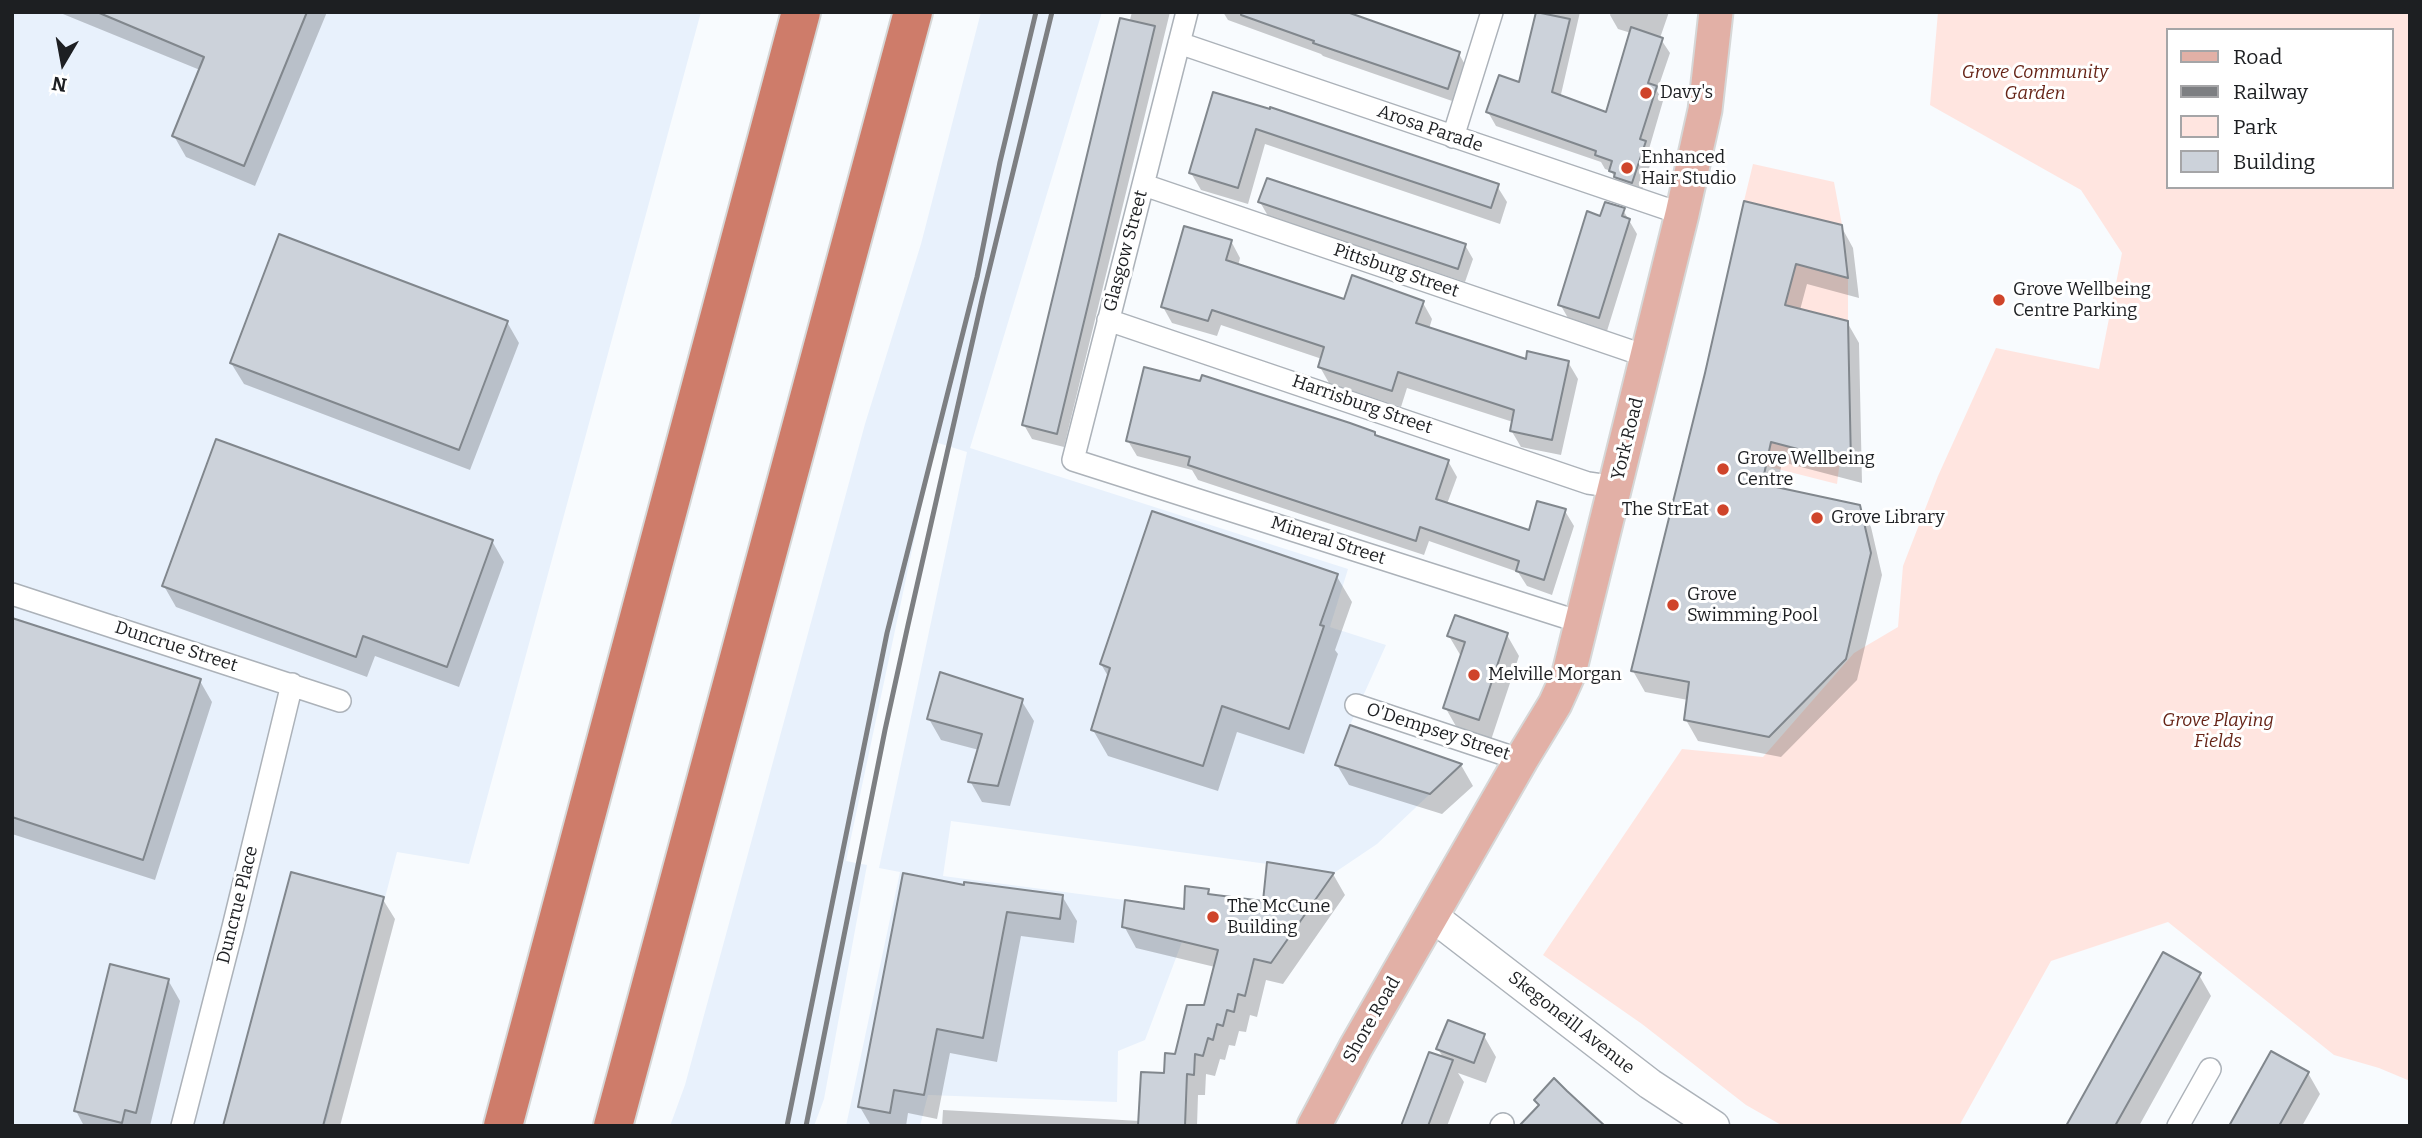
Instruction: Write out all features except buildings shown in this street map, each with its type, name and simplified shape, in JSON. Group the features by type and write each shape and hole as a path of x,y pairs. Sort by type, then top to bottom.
{"highway":[{"path":"503,1126 801,12"},
{"path":"613,1126 913,12"}],"main road":[{"name":"York Road","path":"1432,916 1563,688 1583,623 1682,214 1705,110 1716,12"},
{"name":"Shore Road","path":"1314,1126 1432,916"}],"street":[{"name":"Glasgow Street","path":"1073,460 1187,12"},
{"path":"1453,137 1492,12"},
{"name":"Arosa Parade","path":"1180,43 1682,214"},
{"name":"Pittsburg Street","path":"1143,185 1631,351 1648,354"},
{"name":"Harrisburg Street","path":"1108,320 1588,483 1616,487"},
{"name":"Mineral Street","path":"1073,460 1583,623"},
{"name":"Duncrue Street","path":"12,594 340,701"},
{"name":"Duncrue Place","path":"182,1126 292,684"},
{"name":"O'Dempsey Street","path":"1356,705 1521,760"},
{"name":"Skegoneill Avenue","path":"1432,916 1650,1084 1714,1126"},
{"path":"2178,1126 2210,1069"}],"shaded area":[{"path":"12,12 701,12 469,864 397,852 325,1126 12,1126"},
{"path":"981,12 1102,12 970,448 1348,569 1330,627 1386,645 1335,765 1430,794 1377,844 1334,873 951,821 943,876 1125,900 1122,927 1182,942 1145,1040 1118,1051 1117,1102 928,1095 920,1126 846,1126 900,872 879,868 967,452 935,442 846,861 867,865 824,1099 814,1126 670,1126 685,1085 865,424 921,244"}],"green space":[{"path":"1938,12 2410,12 2410,1081 2379,1068 2334,1055 2168,922 2051,961 1959,1126 1783,1126 1746,1105 1642,1024 1543,955 1682,749 1763,757 1854,653 1898,627 1903,566 1938,476 1996,348 2099,369 2122,253 2081,190 1930,105"},
{"path":"1753,164 1834,182 1842,225 1744,201"},
{"path":"1796,264 1848,278 1848,321 1785,305"},
{"path":"1771,442 1840,460 1837,484 1766,466"}],"railway":[{"path":"787,1126 887,633 977,277 1000,162 1036,12"},
{"path":"806,1126 908,625 983,295 1052,12"}],"place":[{"name":"Davy's","path":"1646,93"},
{"name":"Enhanced Hair Studio","path":"1627,168"},
{"name":"Grove Wellbeing Centre Parking","path":"1999,300"},
{"name":"Grove Wellbeing Centre","path":"1723,469"},
{"name":"The StrEat","path":"1723,510"},
{"name":"Grove Library","path":"1817,518"},
{"name":"Grove Swimming Pool","path":"1673,605"},
{"name":"Melville Morgan","path":"1474,675"},
{"name":"The McCune Building","path":"1213,917"}],"park label":[{"name":"Grove Community Garden","path":"2035,83"},
{"name":"Grove Playing Fields","path":"2218,731"}]}
